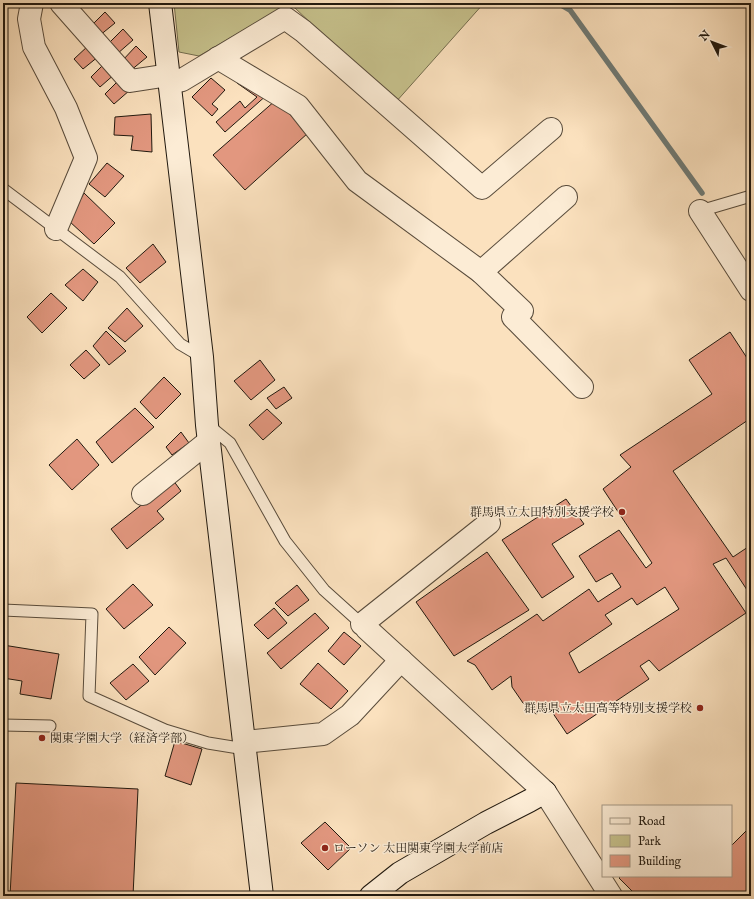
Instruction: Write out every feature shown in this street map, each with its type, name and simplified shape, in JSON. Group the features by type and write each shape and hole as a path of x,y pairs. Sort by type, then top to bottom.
{"street":[{"path":"32,3 29,19 34,47 66,108 86,158 56,229"},
{"path":"61,3 130,81 169,79 182,80 285,18 482,188 551,129"},
{"path":"160,3 202,357 208,433 262,896"},
{"path":"218,58 298,106 357,181 481,272 522,311 513,317 582,388"},
{"path":"481,272 566,197"},
{"path":"700,211 751,290"},
{"path":"142,494 208,433"},
{"path":"489,523 365,626 545,792 611,896"},
{"path":"244,745 323,734 350,715 401,660"},
{"path":"371,896 400,873 486,823 545,792"}],"lane":[{"path":"3,189 120,277 180,344 202,357"},
{"path":"700,211 751,196"},
{"path":"208,433 230,443 285,541 324,590 365,626"},
{"path":"3,610 92,614 89,696 165,730 208,742 244,745"},
{"path":"3,724 50,726"}],"green space":[{"path":"174,3 484,3 395,103 295,8 287,5 199,56 179,52"}],"building":[{"path":"105,12 115,23 99,36 91,26"},
{"path":"123,29 133,40 117,54 108,44"},
{"path":"89,45 99,56 83,69 74,59"},
{"path":"136,46 147,57 130,71 122,61"},
{"path":"106,62 116,73 100,87 91,77"},
{"path":"243,76 268,94 225,132 216,122 240,101 245,108 257,97 237,83"},
{"path":"211,78 225,90 212,104 218,109 212,116 192,97"},
{"path":"120,79 130,90 114,104 105,94"},
{"path":"276,100 308,133 245,190 213,155"},
{"path":"151,114 152,152 131,150 133,136 114,135 115,117"},
{"path":"107,163 124,176 105,197 89,184"},
{"path":"84,193 115,223 94,244 69,221"},
{"path":"153,244 166,262 140,283 126,268"},
{"path":"83,269 98,282 83,301 65,285"},
{"path":"51,293 67,308 42,333 27,317"},
{"path":"127,308 143,326 125,342 108,328"},
{"path":"106,331 126,351 109,365 93,346"},
{"path":"730,332 751,364 751,418 673,471 733,557 751,545 751,596 726,558 713,564 746,613 659,671 649,660 640,666 649,679 567,734 548,706 536,714 523,703 512,687 511,676 492,690 475,665 467,661 537,614 543,621 589,589 598,602 621,587 612,573 596,582 579,556 619,530 646,568 652,563 603,489 631,467 620,455 712,394 689,360","holes":["665,587 679,609 579,673 569,653 612,624 605,615 632,598 637,605"]},
{"path":"86,350 100,365 84,379 70,365"},
{"path":"260,360 275,380 251,400 234,381"},
{"path":"164,377 181,394 156,419 140,402"},
{"path":"284,387 292,398 276,409 267,398"},
{"path":"135,408 154,427 112,463 96,442"},
{"path":"267,409 282,423 263,440 249,425"},
{"path":"181,432 189,443 172,455 166,447"},
{"path":"77,439 99,465 72,490 49,465"},
{"path":"173,480 181,491 157,511 164,519 127,549 111,529"},
{"path":"566,499 584,524 552,544 574,577 542,598 502,540"},
{"path":"487,552 529,610 454,656 416,602"},
{"path":"133,584 153,605 124,629 106,609"},
{"path":"297,585 309,600 288,616 275,603"},
{"path":"274,608 287,623 268,639 254,625"},
{"path":"315,613 329,628 281,669 267,653"},
{"path":"169,627 186,643 155,675 139,657"},
{"path":"344,632 361,646 344,665 328,651"},
{"path":"3,645 59,654 51,699 20,694 22,681 3,678"},
{"path":"318,663 348,691 331,709 300,684"},
{"path":"133,664 149,681 126,700 110,683"},
{"path":"175,741 202,749 191,785 165,776"},
{"path":"16,783 138,789 133,896 10,896"},
{"path":"325,822 351,848 328,870 301,843"},
{"path":"751,826 751,896 637,896 619,878 732,877 732,845"}],"waterway":[{"path":"558,3 570,10 702,193"}],"place":[{"name":"群馬県立太田特別支援学校","path":"622,512"},
{"name":"群馬県立太田高等特別支援学校","path":"700,708"},
{"name":"関東学園大学（経済学部）","path":"42,738"},
{"name":"ローソン 太田関東学園大学前店","path":"325,848"}]}
